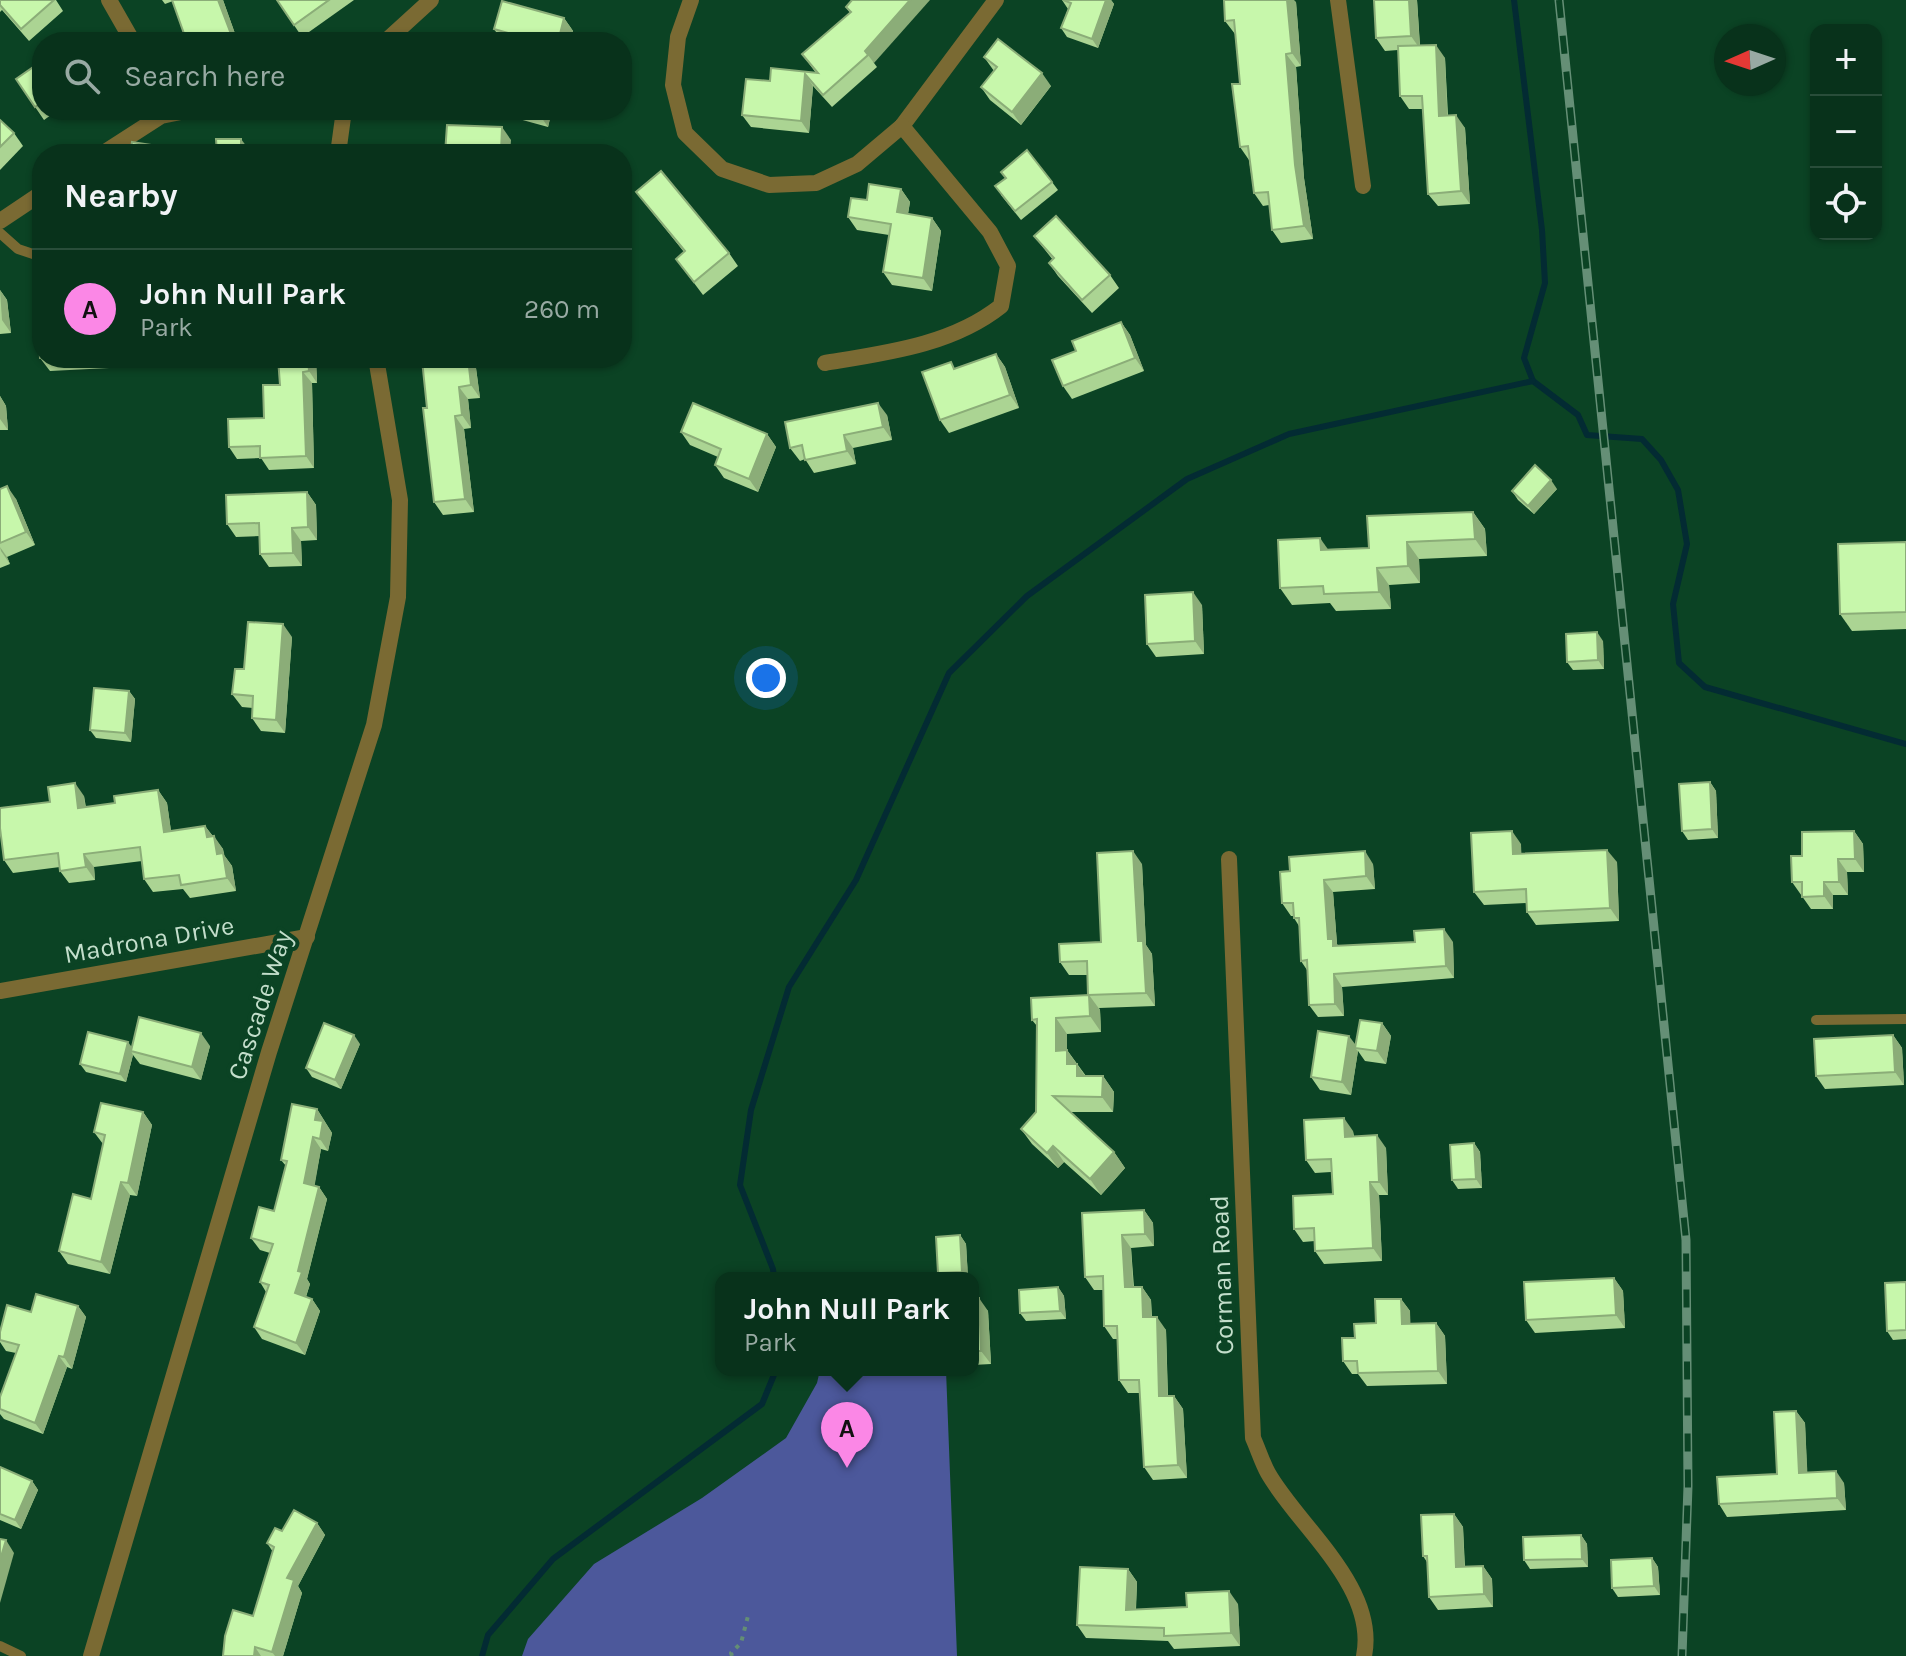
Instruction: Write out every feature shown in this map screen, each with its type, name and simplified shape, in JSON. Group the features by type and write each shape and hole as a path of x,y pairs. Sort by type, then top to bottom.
{"street":[{"path":"109,0 127,32"},
{"path":"396,32 430,0"},
{"path":"691,0 678,37 673,85 685,133 722,169 769,185 816,183 857,164 902,126 996,0"},
{"path":"1338,0 1363,186"},
{"path":"116,144 150,120"},
{"path":"339,144 343,120"},
{"path":"825,363 902,351 980,323 1001,306 1008,266 990,232 902,126"},
{"path":"0,221 32,200"},
{"name":"Cascade Way","path":"91,1656 265,1067 374,725 398,597 400,500 378,368"},
{"name":"Corman Road","path":"1229,859 1253,1438 1268,1473 1334,1558 1345,1579 1358,1605 1366,1643 1364,1656"},
{"name":"Madrona Drive","path":"0,991 307,937"}],"lane":[{"path":"0,233 18,249 32,254"},
{"path":"1816,1020 1906,1019"},
{"path":"0,1646 21,1656"}],"path":[{"path":"732,1656 731,1653 741,1643 749,1612"}],"shaded area":[{"path":"819,1376 946,1376 957,1656 522,1656 528,1639 594,1564 702,1498 786,1438"}],"building":[{"path":"0,0 54,0 21,29 0,5"},
{"path":"172,0 218,0 230,32 183,32"},
{"path":"277,0 329,0 294,25"},
{"path":"852,0 910,0 865,51 868,55 823,95 805,74 801,121 742,115 746,79 770,81 771,68 818,73 802,54 851,12 846,7"},
{"path":"1063,0 1106,0 1092,39 1061,28 1071,3"},
{"path":"1224,0 1287,0 1292,53 1286,54 1295,165 1304,226 1272,230 1268,192 1254,193 1248,146 1240,147 1232,84 1240,84 1234,20 1225,21"},
{"path":"1374,0 1409,0 1411,36 1376,38"},
{"path":"502,1 564,18 560,32 505,32 494,29"},
{"path":"998,39 1042,73 1012,112 981,87 997,67 984,57"},
{"path":"1436,45 1439,116 1456,115 1461,191 1428,194 1422,96 1400,96 1398,46"},
{"path":"32,68 32,103 16,79"},
{"path":"0,120 14,133 0,147"},
{"path":"447,125 502,127 501,144 446,144"},
{"path":"216,139 241,139 241,144 216,144"},
{"path":"1027,150 1052,182 1015,211 995,186 1006,178 1001,172"},
{"path":"661,171 729,253 694,282 676,259 685,251 636,192"},
{"path":"869,184 901,189 897,212 932,218 923,278 883,272 891,224 848,217 851,198 867,200"},
{"path":"1056,216 1110,275 1082,300 1049,263 1054,258 1034,236"},
{"path":"1121,322 1135,358 1063,386 1052,360 1076,351 1072,341"},
{"path":"996,354 1010,395 940,420 922,372 951,362 954,369"},
{"path":"279,368 309,368 309,371 303,372 306,456 260,458 260,446 229,447 228,419 264,418 263,385 280,385"},
{"path":"423,368 469,368 471,385 459,387 462,415 455,416 465,499 434,502 423,408 427,408"},
{"path":"693,403 767,434 749,479 715,465 721,449 681,432"},
{"path":"878,403 883,427 844,435 847,451 805,460 802,445 790,448 785,422"},
{"path":"1535,465 1551,480 1528,506 1512,491"},
{"path":"7,486 26,532 0,543 0,489"},
{"path":"307,492 308,527 292,528 293,553 260,554 259,523 227,524 226,495"},
{"path":"1473,512 1475,539 1407,542 1408,566 1377,568 1379,592 1324,594 1323,586 1280,588 1278,540 1320,538 1321,550 1369,548 1367,516"},
{"path":"1906,542 1906,612 1840,614 1838,544"},
{"path":"1193,592 1195,641 1147,644 1145,595"},
{"path":"248,622 283,624 276,720 252,718 253,696 232,694 235,669 244,669"},
{"path":"1597,632 1598,660 1567,662 1566,634"},
{"path":"94,688 129,691 125,733 90,730"},
{"path":"1710,782 1712,829 1682,831 1679,784"},
{"path":"75,783 78,808 115,803 114,796 158,790 164,832 205,826 207,837 214,836 217,854 223,853 227,878 181,885 179,875 144,879 140,847 84,854 86,867 60,871 58,853 4,860 0,808 50,802 48,787"},
{"path":"1512,831 1513,854 1607,850 1610,908 1527,912 1526,889 1474,892 1471,833"},
{"path":"1854,831 1855,859 1838,859 1839,882 1824,882 1824,896 1802,897 1802,882 1792,882 1791,856 1802,856 1802,832"},
{"path":"1133,851 1138,941 1143,941 1146,993 1088,995 1087,961 1060,962 1059,944 1101,942 1097,853"},
{"path":"1365,851 1366,876 1324,880 1328,939 1333,939 1333,946 1415,942 1414,931 1444,929 1446,966 1334,974 1335,1004 1309,1005 1307,960 1301,961 1299,918 1294,918 1293,903 1282,903 1280,872 1290,871 1289,857"},
{"path":"1089,995 1090,1016 1056,1018 1056,1051 1067,1050 1067,1064 1077,1064 1077,1076 1103,1076 1102,1097 1053,1096 1114,1152 1090,1179 1053,1146 1047,1153 1021,1129 1036,1112 1037,1019 1032,1020 1031,998"},
{"path":"139,1017 201,1033 192,1067 131,1051"},
{"path":"1360,1020 1382,1023 1377,1051 1355,1048"},
{"path":"324,1023 354,1035 335,1080 306,1068"},
{"path":"1318,1031 1349,1036 1342,1082 1311,1077"},
{"path":"88,1032 128,1042 120,1074 80,1064"},
{"path":"1893,1035 1895,1072 1816,1076 1814,1039"},
{"path":"101,1103 143,1112 128,1183 121,1182 101,1262 59,1251 73,1194 91,1199 105,1135 94,1132"},
{"path":"292,1104 317,1109 315,1120 323,1121 320,1139 313,1137 304,1183 319,1187 295,1293 312,1299 296,1343 254,1327 269,1285 260,1282 273,1244 251,1238 259,1207 274,1211 287,1161 281,1160"},
{"path":"1344,1118 1345,1137 1377,1135 1379,1182 1370,1182 1373,1248 1315,1251 1314,1228 1294,1229 1293,1196 1333,1194 1331,1159 1306,1160 1304,1120"},
{"path":"1474,1143 1476,1179 1452,1180 1450,1145"},
{"path":"1144,1210 1145,1234 1122,1235 1125,1287 1142,1287 1143,1317 1157,1317 1159,1396 1174,1396 1178,1465 1144,1467 1139,1380 1119,1380 1117,1326 1104,1326 1103,1276 1085,1277 1082,1213"},
{"path":"960,1235 962,1272 938,1272 936,1237"},
{"path":"1614,1278 1616,1315 1526,1320 1524,1282"},
{"path":"1906,1282 1906,1330 1887,1331 1885,1283"},
{"path":"1058,1287 1060,1311 1020,1313 1019,1290"},
{"path":"36,1294 78,1306 64,1357 59,1356 35,1423 0,1409 0,1397 19,1345 0,1340 0,1332 7,1305 31,1312"},
{"path":"979,1298 981,1351 979,1351"},
{"path":"1375,1299 1401,1299 1402,1324 1436,1323 1438,1371 1358,1373 1357,1361 1343,1361 1342,1338 1355,1338 1354,1324 1376,1323"},
{"path":"1796,1411 1799,1473 1836,1471 1837,1498 1719,1504 1717,1477 1777,1474 1774,1412"},
{"path":"0,1467 32,1481 15,1520 0,1514"},
{"path":"294,1510 317,1523 287,1578 294,1580 272,1652 255,1647 254,1656 223,1656 233,1610 253,1616 274,1547 267,1543 275,1528 282,1531"},
{"path":"1454,1514 1456,1567 1483,1566 1484,1594 1429,1597 1421,1515"},
{"path":"1581,1535 1582,1559 1524,1560 1523,1537"},
{"path":"0,1539 6,1540 0,1560"},
{"path":"1652,1558 1654,1586 1612,1588 1611,1560"},
{"path":"1080,1567 1128,1569 1126,1610 1187,1607 1186,1593 1229,1591 1231,1633 1164,1636 1164,1628 1077,1625"}],"waterway":[{"path":"1514,0 1542,230 1545,283 1524,358 1533,381 1578,415 1587,435 1642,439 1661,460 1678,490 1687,544 1673,604 1679,663 1705,687 1906,744"},
{"path":"773,1272 740,1185 751,1110 789,987 856,880 949,673 1027,596 1187,479 1289,434 1533,381"},
{"path":"482,1656 488,1635 553,1559 762,1404 774,1376"}],"railway":[{"path":"1559,0 1686,1240 1688,1486 1682,1656"}],"place":[{"name":"John Null Park","path":"847,1468"}]}
